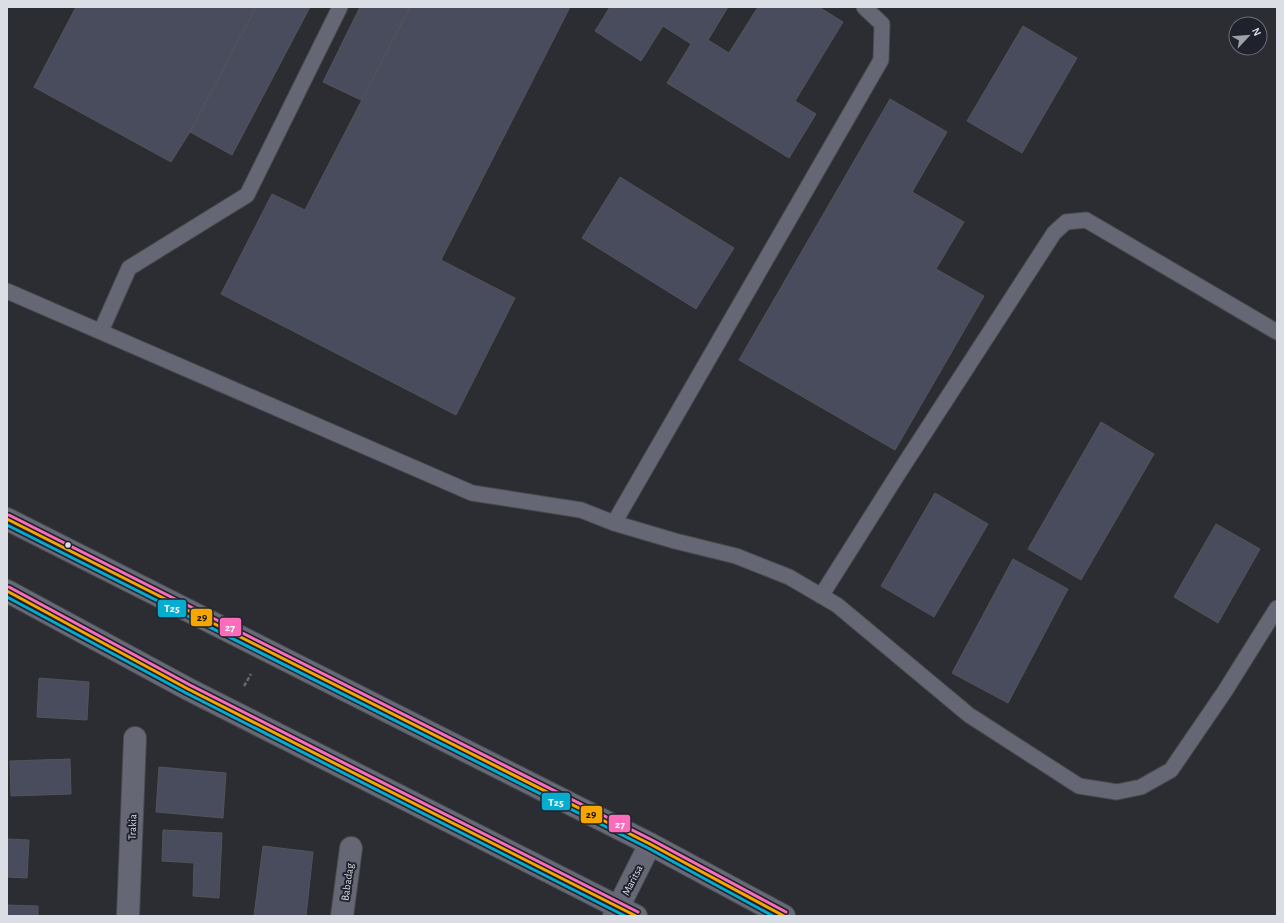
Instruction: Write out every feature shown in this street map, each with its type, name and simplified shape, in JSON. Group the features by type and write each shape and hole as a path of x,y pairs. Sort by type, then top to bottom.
{"main road":[{"path":"7,518 650,844 784,916"},
{"path":"7,591 188,689 623,913"}],"street":[{"name":"Trakia","path":"128,916 135,738"},
{"name":"Maritsa","path":"623,913 650,844"},
{"name":"Babadag","path":"342,916 351,848"}],"lane":[{"path":"101,331 129,268 247,195 340,7"},
{"path":"614,523 881,60 882,24 864,7"},
{"path":"821,596 1054,233 1066,222 1086,220 1277,332"},
{"path":"7,291 472,493 580,510 614,523 675,541 736,556 789,577 837,605 969,715 1079,786 1117,792 1141,787 1171,770 1225,691 1277,608"}],"building":[{"path":"76,7 256,7 190,132 171,162 34,87"},
{"path":"256,7 310,7 232,155 190,132"},
{"path":"360,7 410,7 361,100 323,82"},
{"path":"410,7 570,7 441,260 515,298 456,415 221,294 272,194 305,210"},
{"path":"610,7 728,7 708,40 729,53 758,7 819,7 843,22 795,101 816,114 789,158 667,83 691,44 663,26 641,61 595,31"},
{"path":"1023,26 1077,58 1022,153 967,121"},
{"path":"890,99 947,132 912,192 964,222 936,269 984,296 895,450 739,360"},
{"path":"620,177 734,248 696,309 582,238"},
{"path":"1101,422 1154,454 1081,580 1028,549"},
{"path":"935,493 988,524 934,617 881,586"},
{"path":"1216,524 1260,549 1218,623 1174,597"},
{"path":"1013,559 1068,589 1008,703 952,673"},
{"path":"39,678 89,682 87,720 37,717"},
{"path":"70,759 71,794 11,796 10,761"},
{"path":"159,767 226,773 223,818 156,812"},
{"path":"163,830 222,833 219,898 193,896 194,863 162,861"},
{"path":"7,839 29,840 27,878 7,877"},
{"path":"263,846 313,852 306,916 254,916"},
{"path":"7,905 38,906 38,916 7,916"}],"transit line":[{"name":"27","path":"9,515 652,840 786,912"},
{"name":"29","path":"7,519 650,844 784,916"},
{"name":"Т25","path":"7,525 648,848 773,916"},
{"name":"27","path":"9,587 190,685 638,912"},
{"name":"29","path":"7,591 188,689 636,916"},
{"name":"Т25","path":"7,597 186,693 625,916"}]}
